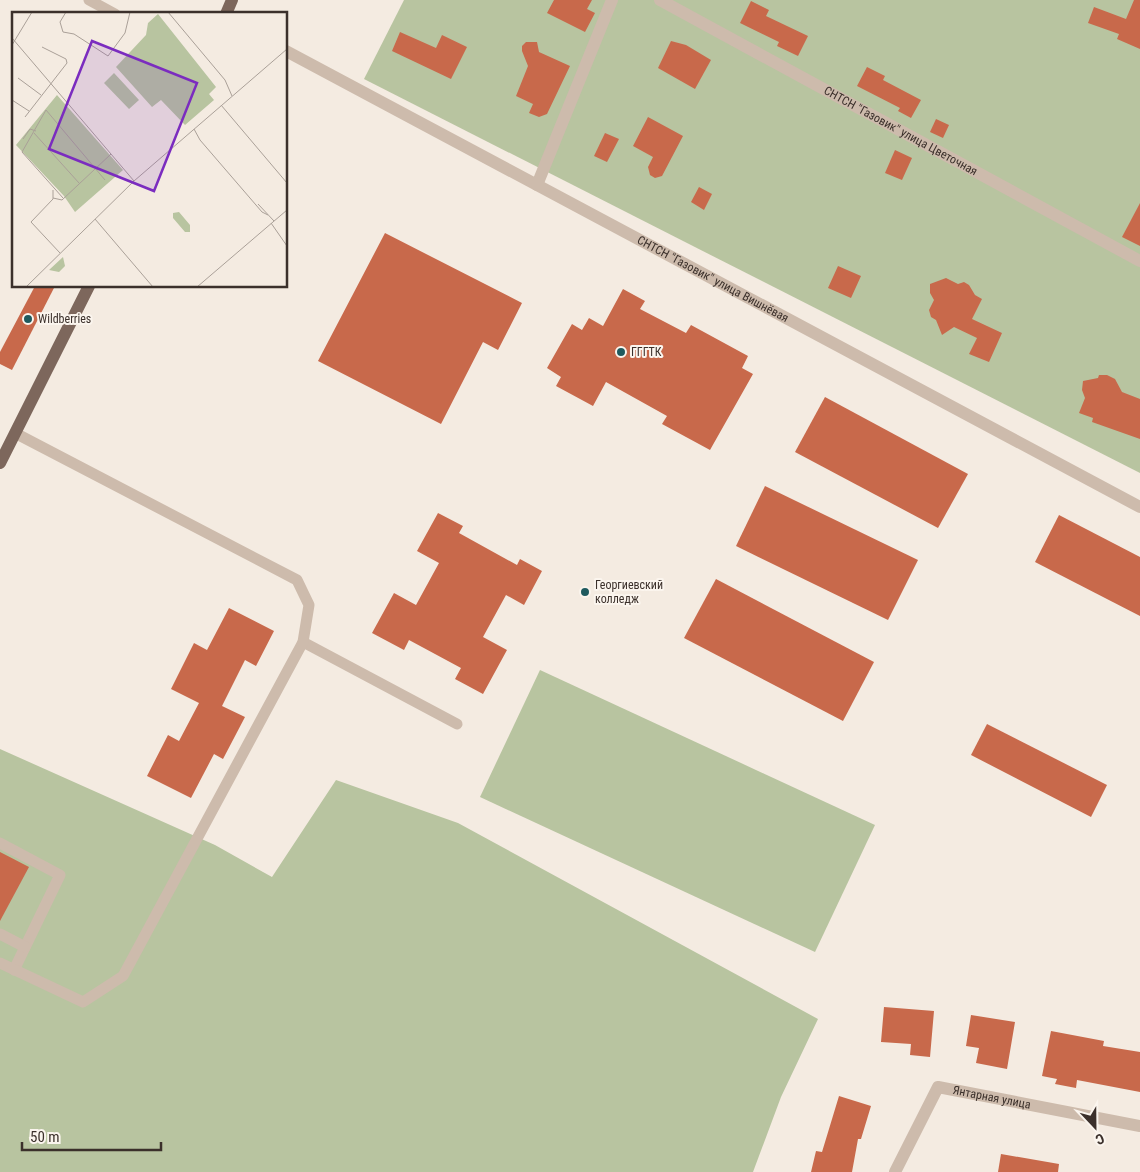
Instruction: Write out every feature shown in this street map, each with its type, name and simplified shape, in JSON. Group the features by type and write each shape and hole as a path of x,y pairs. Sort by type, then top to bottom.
{"main road":[{"path":"227,12 232,0"},
{"path":"0,463 89,288"}],"street":[{"path":"537,185 612,0"},
{"name":"СНТСН \"Газовик\" улица Цветочная","path":"660,0 1140,261"},
{"name":"СНТСН \"Газовик\" улица Вишнёвая","path":"288,52 1140,507"},
{"name":"Янтарная улица","path":"895,1172 938,1087 1140,1126"}],"lane":[{"path":"89,0 110,12"},
{"path":"0,964 83,1002 123,976 303,642 309,605 298,580 15,433"},
{"path":"303,642 457,724"},
{"path":"0,843 60,875 14,970"},
{"path":"0,934 25,947"}],"green space":[{"path":"404,0 1140,0 1140,473 364,79"},
{"path":"540,670 875,825 815,952 480,797"},
{"path":"0,749 215,845 272,877 336,780 458,823 818,1019 781,1097 753,1172 0,1172"}],"building":[{"path":"554,0 592,0 587,9 595,13 585,32 547,13"},
{"path":"1134,0 1140,0 1140,49 1117,39 1119,34 1088,23 1094,7 1126,19"},
{"path":"751,1 769,10 766,16 808,36 798,56 777,46 779,42 740,23"},
{"path":"400,32 436,48 442,35 467,47 451,79 392,51"},
{"path":"671,41 686,45 711,60 695,89 658,68"},
{"path":"526,42 537,42 539,52 570,66 547,114 539,117 529,113 533,104 516,96 528,66 522,51 522,46"},
{"path":"867,67 885,76 883,80 921,100 911,118 898,111 900,108 857,86"},
{"path":"648,117 683,136 662,176 655,178 650,175 648,167 653,157 633,146"},
{"path":"936,119 949,125 943,138 930,132"},
{"path":"605,133 619,139 607,162 594,156"},
{"path":"895,150 912,158 902,180 885,173"},
{"path":"699,187 712,194 704,210 691,202"},
{"path":"1140,203 1140,246 1122,237"},
{"path":"385,233 522,303 498,350 483,342 441,424 318,361"},
{"path":"838,266 861,276 851,298 828,288"},
{"path":"946,278 958,284 964,282 969,285 975,295 982,299 972,319 1002,333 989,362 969,354 977,338 954,327 942,335 936,320 931,317 929,310 934,300 930,293 930,284"},
{"name":"Wildberries","path":"34,288 54,288 12,370 0,364 0,352"},
{"path":"623,289 645,301 640,309 686,333 691,325 748,356 742,368 753,374 710,450 662,424 667,416 606,382 593,406 556,386 561,377 547,368 572,324 582,330 589,318 603,326"},
{"path":"1099,375 1107,375 1115,379 1122,392 1140,399 1140,439 1092,422 1093,418 1079,413 1085,398 1082,390 1083,381 1098,378"},
{"path":"825,397 968,474 938,528 795,452"},
{"path":"765,486 918,560 888,620 736,546"},
{"path":"438,513 463,526 459,533 517,565 520,559 542,571 524,605 506,595 483,637 507,650 483,694 455,679 461,668 409,640 404,650 372,633 394,593 416,605 439,563 417,551"},
{"path":"1059,515 1140,557 1140,616 1035,562"},
{"path":"716,579 874,662 843,721 684,638"},
{"path":"229,608 274,631 256,666 245,660 222,706 245,717 223,759 214,754 191,798 147,776 168,735 179,741 199,703 171,689 194,643 207,650"},
{"path":"987,724 1107,785 1091,817 971,755"},
{"path":"0,852 29,867 0,921"},
{"path":"884,1007 934,1011 930,1057 910,1055 911,1044 881,1042"},
{"path":"971,1015 1015,1022 1007,1069 976,1063 979,1048 966,1046"},
{"path":"1051,1031 1104,1041 1103,1046 1140,1052 1140,1092 1077,1080 1076,1088 1055,1084 1057,1079 1042,1076"},
{"path":"839,1096 871,1106 861,1139 858,1139 852,1172 811,1172 816,1151 822,1152"},
{"path":"1001,1154 1059,1164 1058,1172 998,1172"}],"place":[{"name":"Wildberries","path":"28,319"},
{"name":"ГГГТК","path":"621,352"},
{"name":"Георгиевский колледж","path":"585,592"}]}
